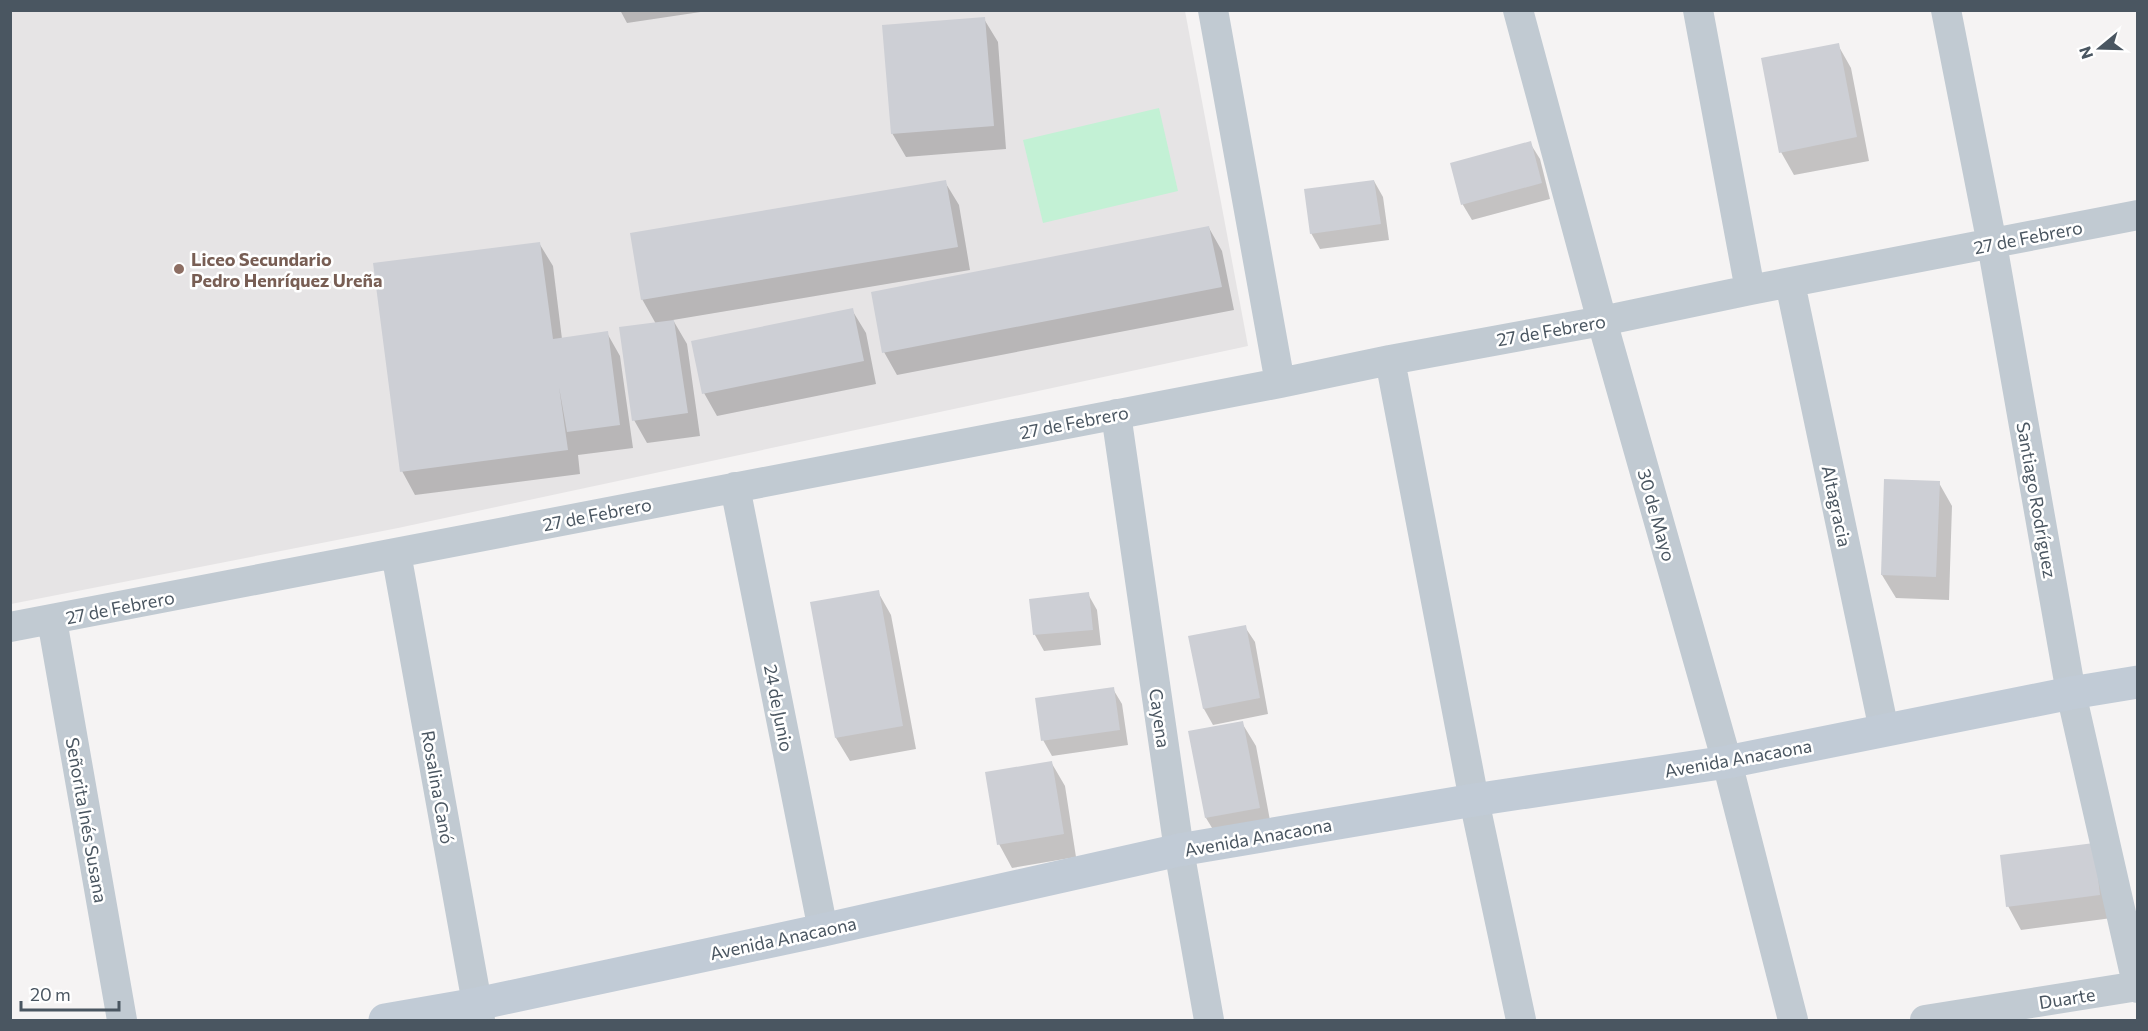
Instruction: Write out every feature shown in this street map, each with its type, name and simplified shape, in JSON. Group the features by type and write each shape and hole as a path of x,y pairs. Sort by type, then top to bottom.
{"street":[{"path":"1213,10 1280,383"},
{"name":"30 de Mayo","path":"1518,10 1602,321 1726,762 1793,1020"},
{"path":"1698,10 1750,290"},
{"name":"Santiago Rodríguez","path":"1946,10 1992,244 2071,693 2137,987"},
{"name":"27 de Febrero","path":"10,627 1602,321 2138,215"},
{"name":"Altagracia","path":"1790,282 1884,730"},
{"path":"1390,360 1473,800 1521,1020"},
{"name":"Cayena","path":"1116,414 1179,850 1209,1020"},
{"name":"24 de Junio","path":"735,487 823,930"},
{"name":"Rosalina Canó","path":"396,553 478,1012"},
{"name":"Señorita Inés Susana","path":"52,620 122,1020"},
{"name":"Avenida Anacaona","path":"385,1020 478,1012 823,930 1179,850 1473,800 1726,762 2071,693 2138,682"},
{"name":"Duarte","path":"1925,1020 2137,987"}],"shaded area":[{"path":"11,11 1185,11 1248,346 398,528 11,604"}],"green space":[{"path":"1159,108 1178,191 1043,223 1023,140"}],"building":[{"path":"985,17 994,126 891,134 882,25"},
{"path":"1839,43 1857,137 1779,153 1761,58"},
{"path":"1531,141 1542,183 1461,205 1450,163"},
{"path":"946,180 958,247 641,300 630,233"},
{"path":"1374,180 1381,224 1310,234 1304,189"},
{"path":"1209,226 1222,287 882,353 871,292"},
{"path":"540,242 553,339 608,331 620,425 567,432 559,387 568,450 400,472 373,263"},
{"path":"853,308 864,361 702,394 691,341"},
{"path":"674,320 688,413 632,421 619,327"},
{"path":"1884,479 1940,481 1936,577 1881,575"},
{"path":"879,590 903,726 835,738 810,602"},
{"path":"1089,592 1093,630 1033,635 1029,599"},
{"path":"1246,625 1260,698 1203,709 1188,636"},
{"path":"1114,687 1120,730 1041,741 1035,698"},
{"path":"1243,721 1260,808 1205,818 1188,731"},
{"path":"1052,761 1064,834 997,845 985,772"},
{"path":"2094,843 2100,895 2006,907 2000,855"}],"place":[{"name":"Liceo Secundario Pedro Henríquez Ureña","path":"179,269"}]}
